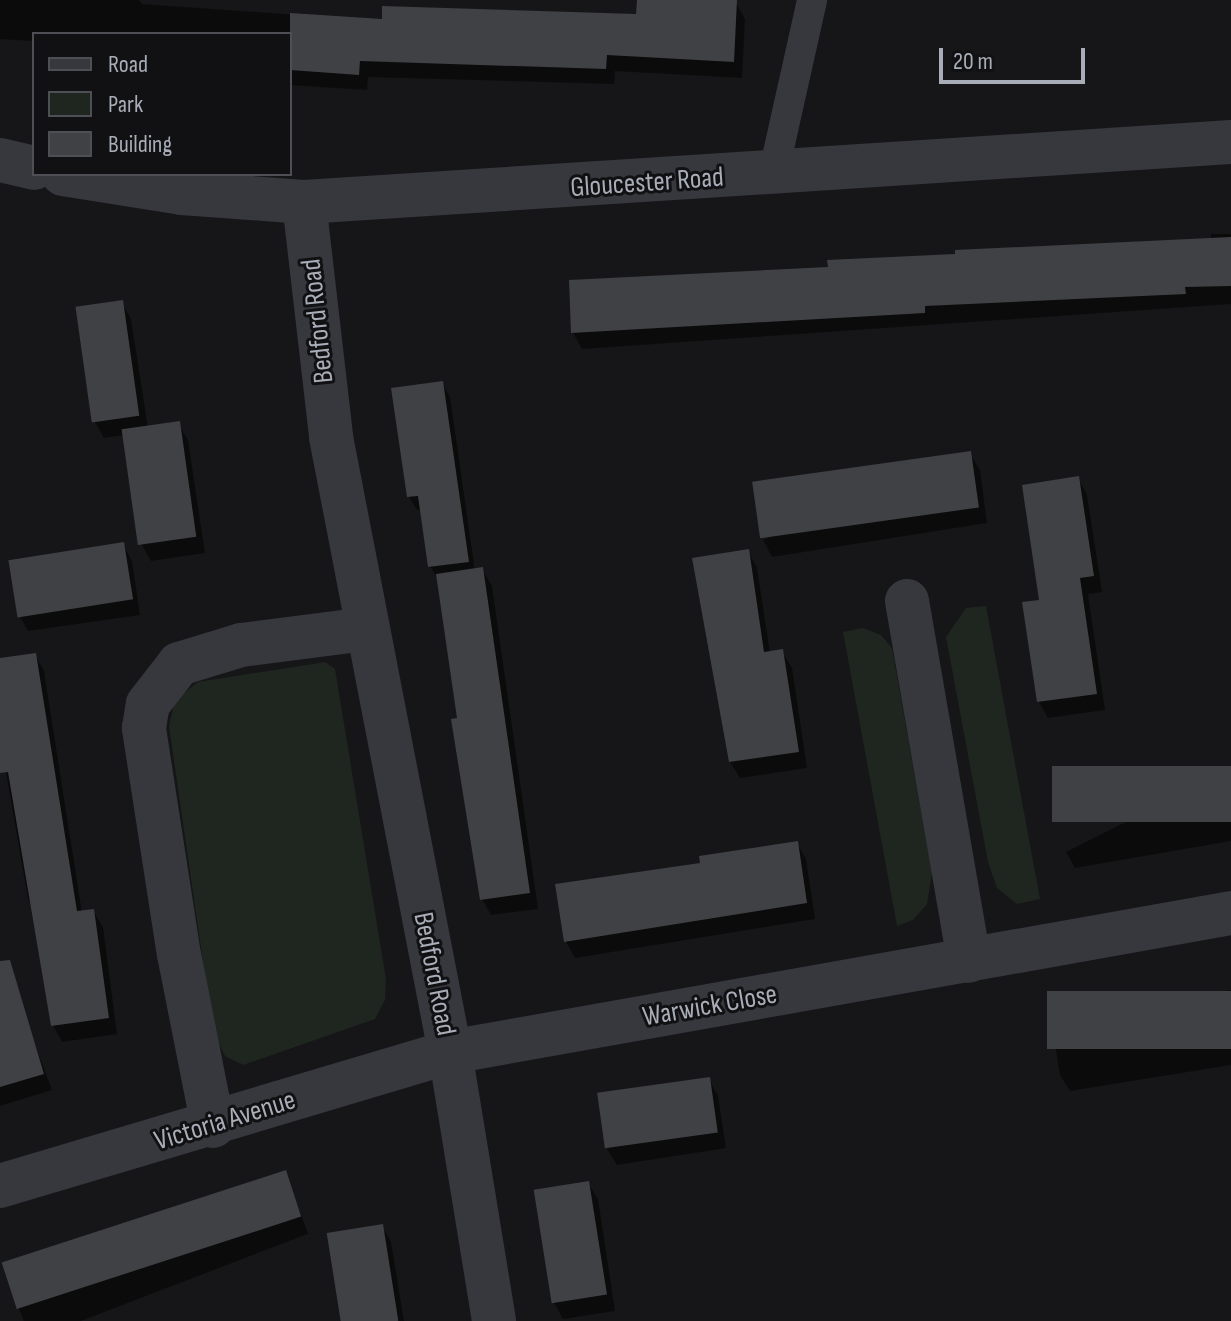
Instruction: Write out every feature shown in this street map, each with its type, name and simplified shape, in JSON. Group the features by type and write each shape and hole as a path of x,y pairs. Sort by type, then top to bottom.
{"street":[{"name":"Gloucester Road","path":"76,176 182,193 304,202 773,175 1231,142"},
{"path":"0,160 32,168"},
{"name":"Bedford Road","path":"304,202 331,437 450,1052 494,1321"},
{"path":"907,601 969,961"},
{"path":"213,1126 176,940 144,728 148,704 179,664 241,645 366,629"},
{"name":"Warwick Close","path":"450,1052 1231,913"},
{"name":"Victoria Avenue","path":"0,1186 213,1126 450,1052"}],"lane":[{"path":"773,175 812,0"}],"green space":[{"path":"986,606 1040,899 1017,904 997,888 988,862 946,637 966,608"},
{"path":"863,628 881,635 892,648 932,873 927,904 913,920 897,926 843,632"},
{"path":"325,662 335,669 386,979 385,1000 375,1019 243,1065 225,1056 213,1031 169,726 175,700 198,682"}],"building":[{"path":"637,0 737,0 734,62 607,55 606,69 360,61 359,75 292,70 290,13 382,19 382,6 636,14"},
{"path":"1231,237 1231,286 1185,287 1186,294 925,306 925,313 571,333 569,280 828,267 827,260 955,254 955,250"},
{"path":"123,300 139,416 92,423 75,307"},
{"path":"443,381 469,562 428,567 418,496 407,497 391,388"},
{"path":"180,421 196,537 138,545 122,429"},
{"path":"971,451 979,507 760,538 752,482"},
{"path":"1079,476 1094,576 1080,578 1097,694 1037,702 1022,602 1039,600 1022,485"},
{"path":"124,542 133,599 18,618 8,560"},
{"path":"749,549 764,652 783,649 799,752 729,762 692,558"},
{"path":"483,567 530,893 480,900 451,719 457,718 436,574"},
{"path":"36,653 77,911 94,909 109,1018 51,1026 8,772 0,773 0,658"},
{"path":"1052,766 1231,766 1231,822 1052,822"},
{"path":"798,841 807,903 564,942 555,884 700,863 699,856"},
{"path":"10,960 44,1074 0,1087 0,961"},
{"path":"1047,991 1231,991 1231,1049 1047,1049"},
{"path":"710,1077 718,1132 605,1148 597,1093"},
{"path":"286,1170 301,1217 17,1309 2,1262"},
{"path":"589,1181 607,1295 552,1303 534,1190"},
{"path":"383,1224 398,1321 341,1321 327,1233"}]}
